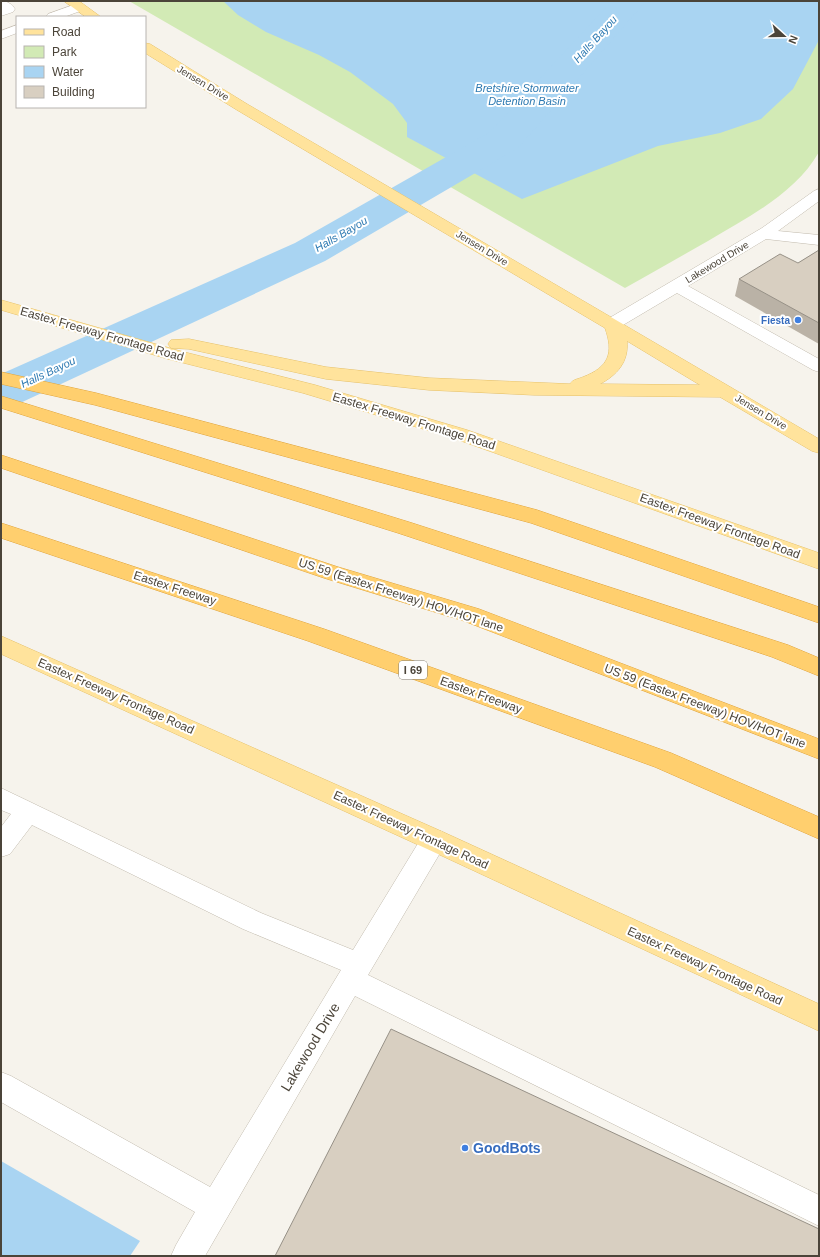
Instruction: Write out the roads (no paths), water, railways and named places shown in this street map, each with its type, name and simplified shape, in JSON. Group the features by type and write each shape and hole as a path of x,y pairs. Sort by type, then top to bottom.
{"highway":[{"path":"1,378 96,399 538,517 819,615"},
{"path":"1,402 405,528 780,651 819,667"},
{"name":"US 59 (Eastex Freeway) HOV/HOT lane","path":"1,461 331,573 470,615 819,749"},
{"name":"Eastex Freeway","path":"1,530 316,635 663,760 819,828"}],"main road":[{"path":"75,4 94,16"},
{"name":"Jensen Drive","path":"146,48 353,172 819,447"},
{"name":"Eastex Freeway Frontage Road","path":"1,306 116,339 141,344 174,355 309,389 460,434 819,561"},
{"path":"566,389 584,384 608,372 618,359 618,343 612,324"},
{"path":"141,344 189,344 326,373 429,384 534,390 724,391"},
{"name":"Eastex Freeway Frontage Road","path":"1,644 434,840 819,1018"}],"street":[{"path":"1,4 10,1"},
{"path":"1,4 9,9 1,12"},
{"path":"54,16 75,4"},
{"path":"1,35 16,29"},
{"name":"Lakewood Drive","path":"612,324 762,234 804,206 819,194"},
{"path":"762,234 819,240"},
{"path":"677,286 819,366"},
{"path":"1,798 252,921 819,1211"},
{"path":"1,846 28,811"},
{"name":"Lakewood Drive","path":"187,1256 434,840"},
{"path":"1,1086 216,1207"}],"water":[{"name":"Bretshire Stormwater Detention Basin","path":"223,1 819,1 819,40 793,89 761,119 720,133 658,146 522,199 407,137 407,123 393,104 350,72 319,55 266,32 238,15"},
{"path":"1,1161 140,1241 130,1256 1,1256"}],"waterway":[{"name":"Halls Bayou","path":"1,393 310,252 504,140 630,1"}],"place":[{"name":"Fiesta","path":"798,320"},
{"name":"GoodBots","path":"465,1148"}]}
